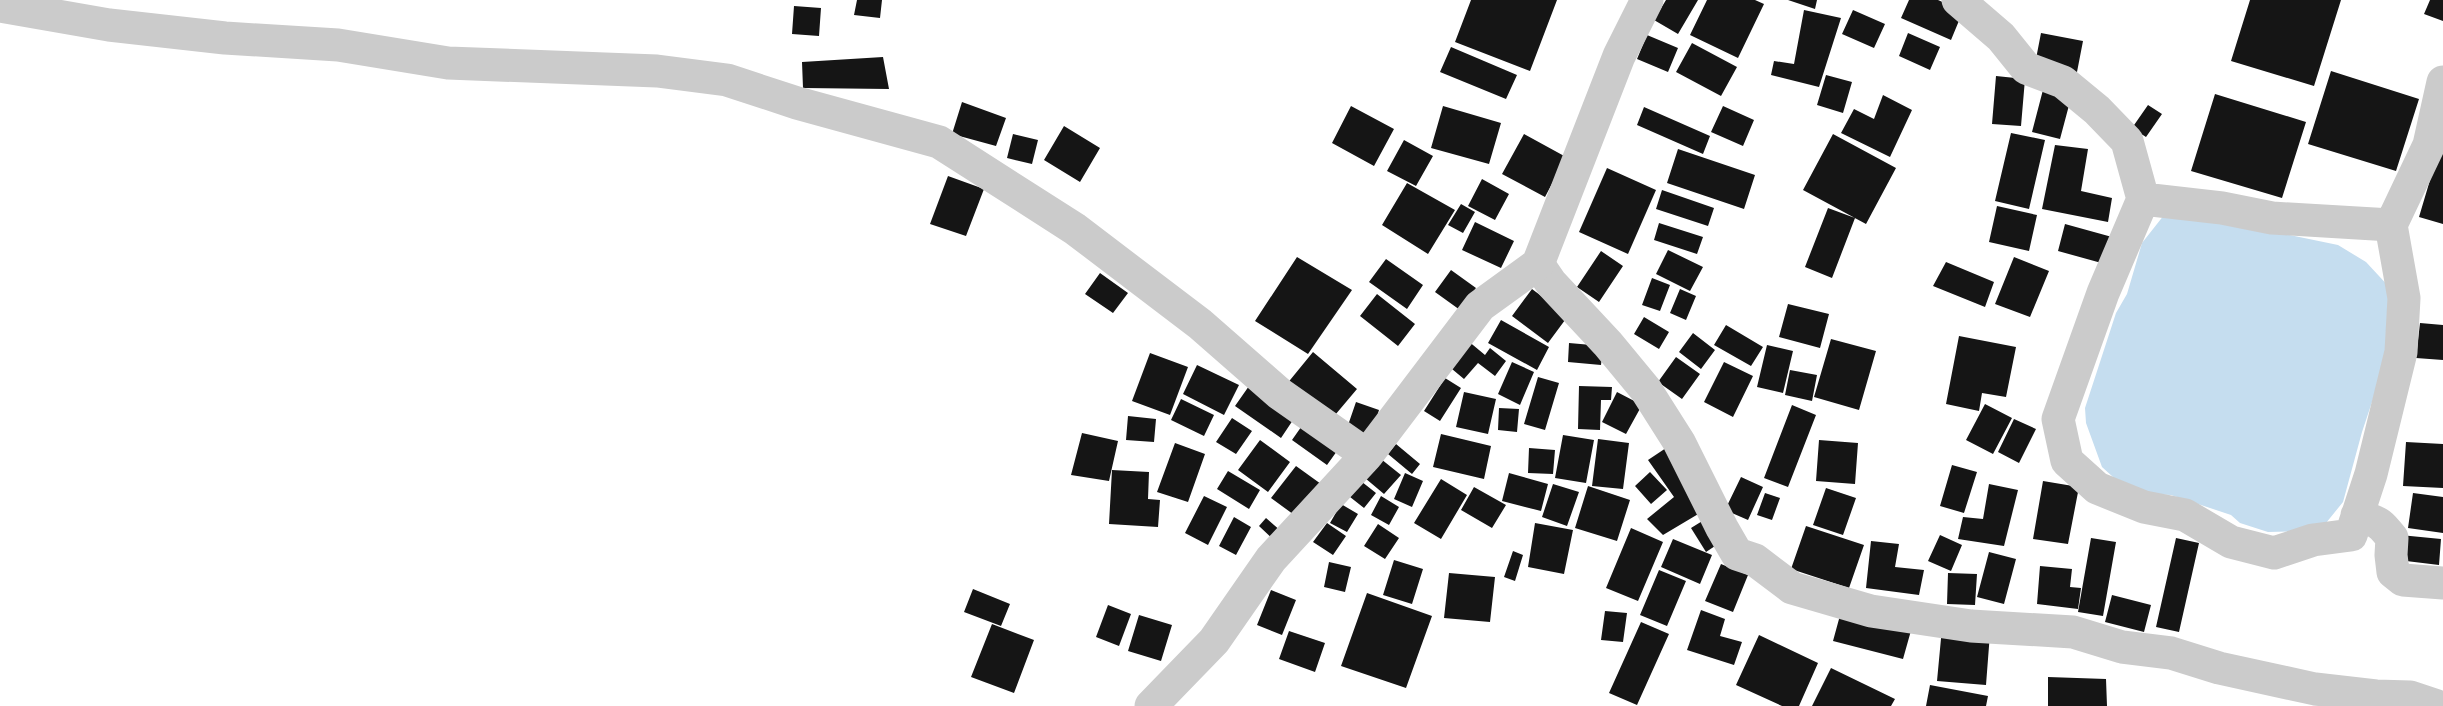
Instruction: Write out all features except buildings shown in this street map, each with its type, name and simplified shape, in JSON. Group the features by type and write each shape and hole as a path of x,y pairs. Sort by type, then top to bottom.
{"street":[{"path":"1151,706 1214,641 1271,560 1367,455 1480,306 1538,264 1618,56 1647,0"},
{"path":"1958,0 2001,37 2026,68 2063,82 2097,110 2127,141 2143,199 2103,293 2058,418 2067,460 2097,488 2144,507 2185,515 2231,542 2274,553 2313,540 2351,535 2371,474 2401,352 2404,298 2391,225 2408,193 2428,145 2443,82"},
{"path":"0,6 121,26 225,38 338,45 448,63 657,71 727,80 797,104 939,142 1075,229 1200,324 1280,394 1367,455"},
{"path":"2143,199 2222,208 2271,218 2391,225"},
{"path":"1538,264 1551,283 1608,344 1646,390 1680,442 1737,554 1755,560 1792,588 1871,611 1971,626 2073,632 2122,647 2171,653 2219,668 2288,695 2325,691 2410,698 2437,706"},
{"path":"2357,515 2373,519 2383,526 2392,538 2393,572 2403,580 2443,583"}],"water":[{"path":"2168,210 2338,245 2366,262 2392,290 2389,339 2381,375 2362,432 2343,502 2326,523 2309,531 2268,532 2240,523 2231,515 2171,495 2151,494 2124,487 2102,467 2086,423 2085,408 2116,313 2127,294 2142,243"}]}
